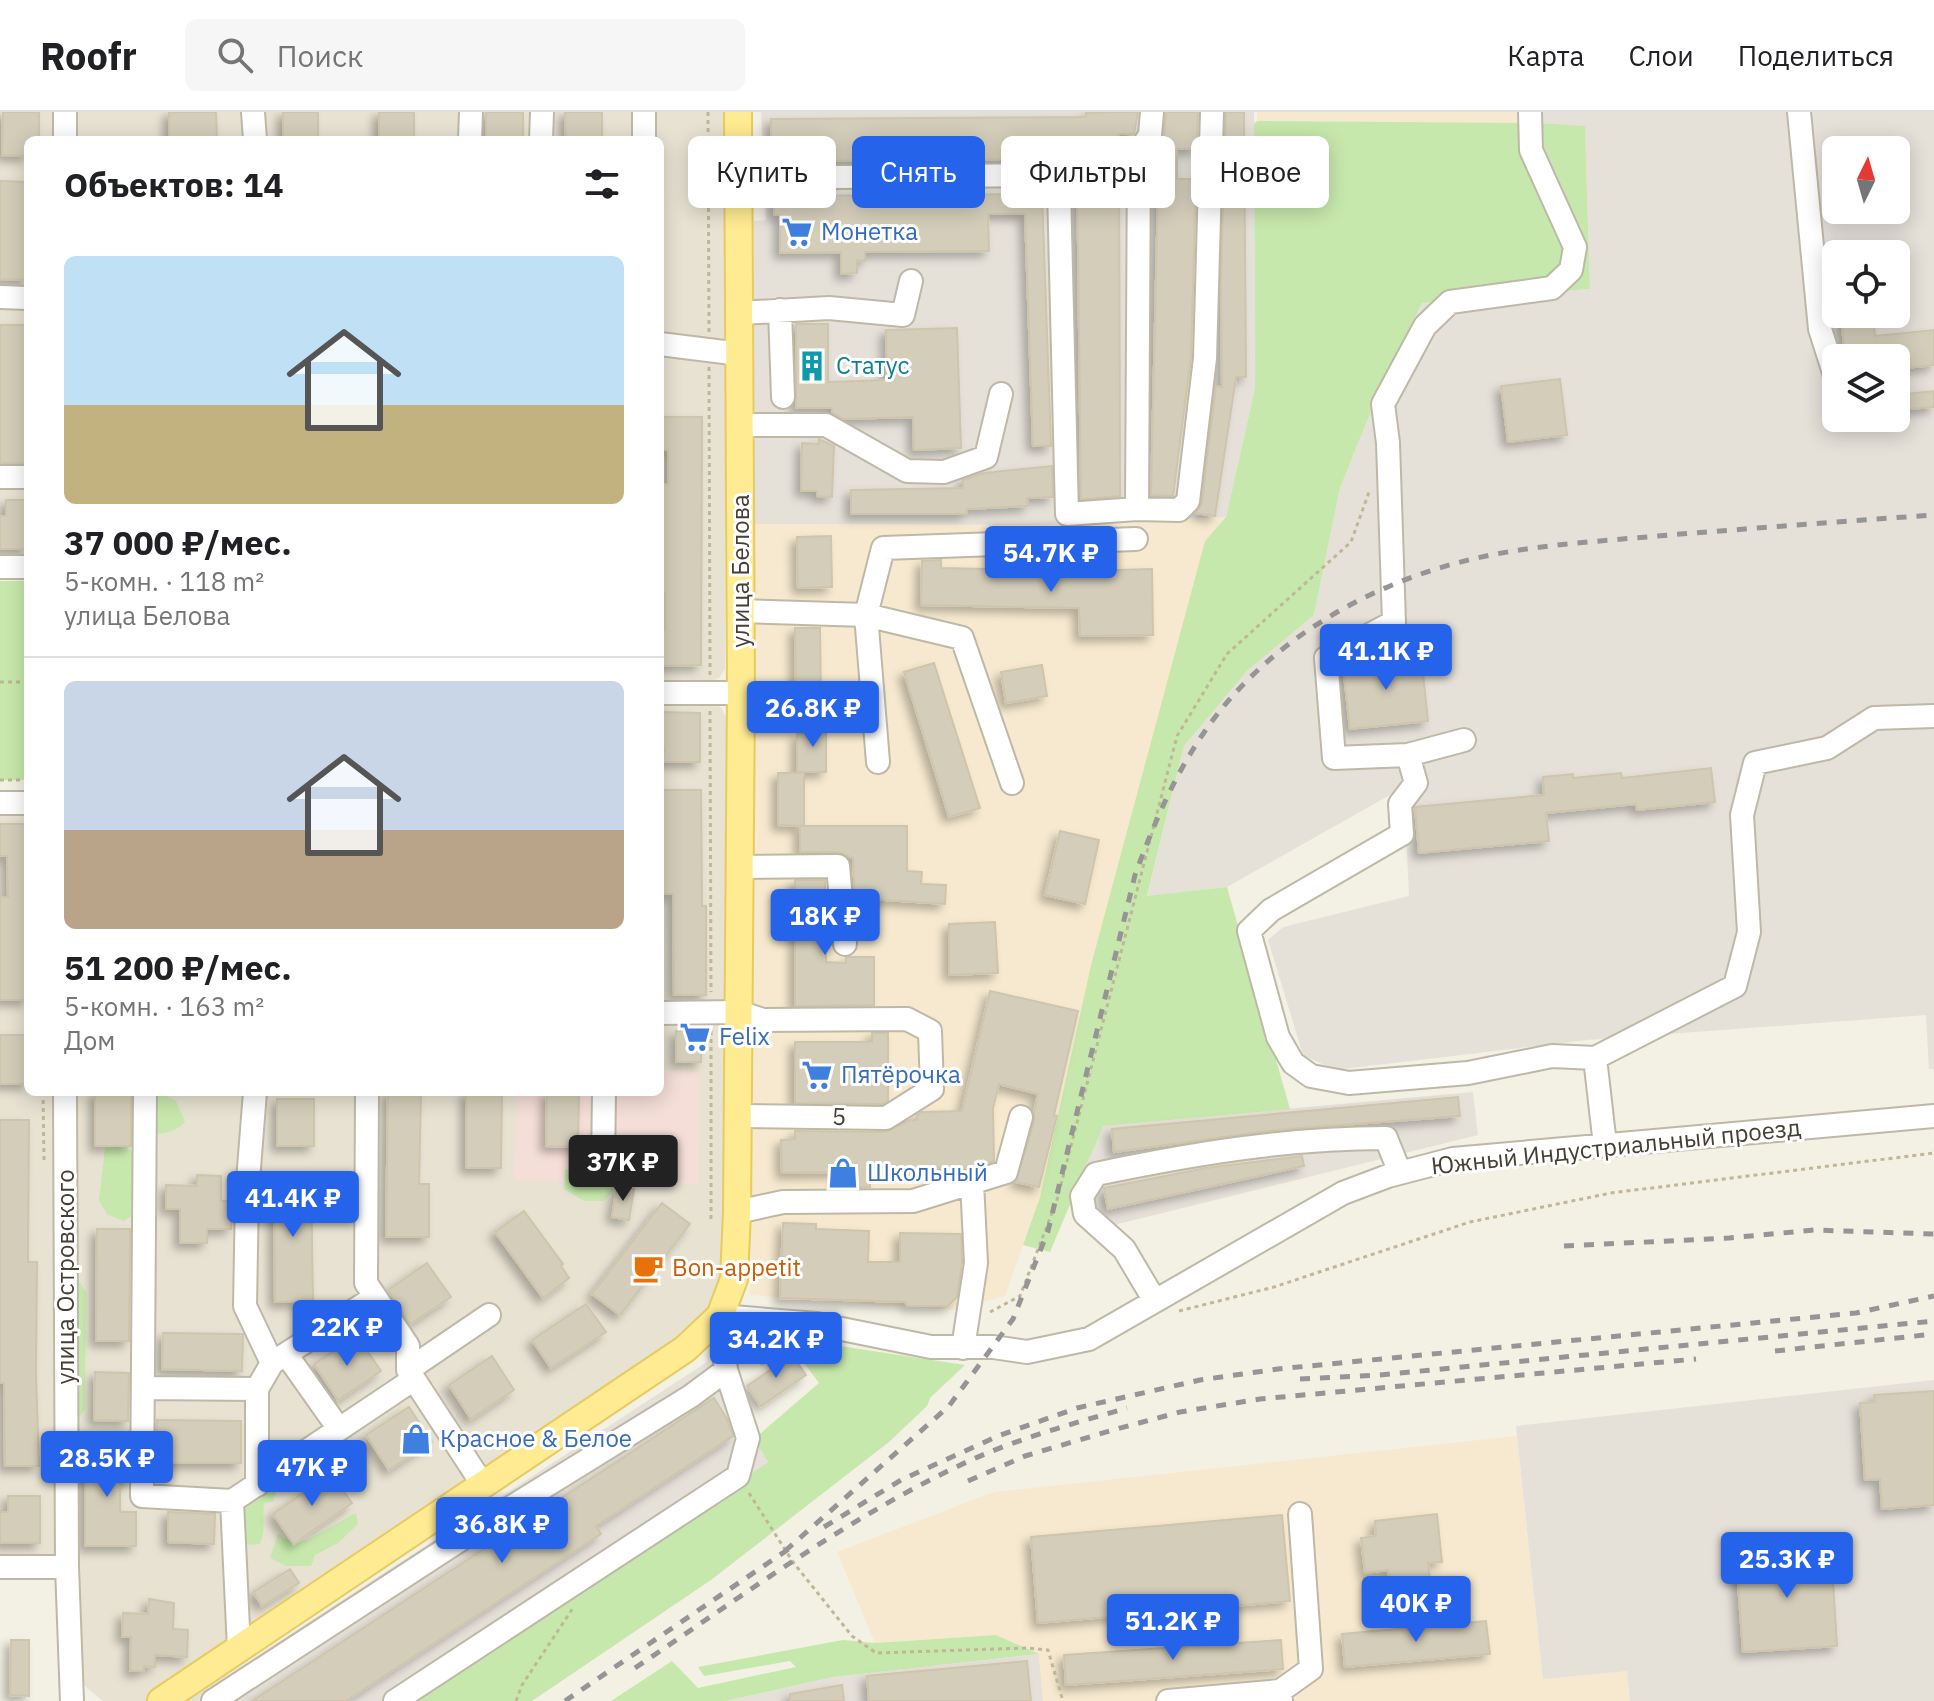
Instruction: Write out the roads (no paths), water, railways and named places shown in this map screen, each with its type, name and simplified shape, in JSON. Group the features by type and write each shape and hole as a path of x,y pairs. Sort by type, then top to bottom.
{"main road":[{"name":"улица Белова","path":"738,112 738,136"},
{"name":"улица Белова","path":"720,1316 734,1279 737,1212 741,693 739,208"},
{"path":"161,1701 685,1349 720,1316"}],"street":[{"path":"65,112 65,136"},
{"path":"253,112 255,136"},
{"path":"470,136 471,112"},
{"path":"541,136 542,112"},
{"path":"644,112 644,136"},
{"path":"1137,509 1139,152 1150,135 1152,112"},
{"path":"836,177 1051,175 1059,189 1067,514 1137,509 1179,510 1188,501 1205,358 1212,112"},
{"path":"1464,740 1408,755 1334,758 1326,658 1394,622 1388,443 1383,404 1425,326 1450,302 1552,288 1571,270 1575,247 1531,150 1530,112"},
{"path":"1799,112 1820,329 1825,344"},
{"path":"739,313 829,308 903,315 911,281"},
{"path":"0,297 24,298"},
{"path":"780,310 783,397"},
{"path":"664,344 740,354"},
{"path":"740,425 826,425 907,471 944,472 986,457 1001,394"},
{"path":"0,477 24,477"},
{"path":"878,762 866,615 883,548 1136,539"},
{"path":"0,567 24,567"},
{"path":"741,611 866,615 962,638 1012,783"},
{"path":"664,693 741,693"},
{"path":"1408,755 1416,783 1400,804 1402,834 1271,910 1249,931 1278,1037 1293,1063 1311,1076 1349,1083 1468,1073 1552,1056 1595,1058 1735,986 1749,932 1742,815 1755,763 1827,748 1874,718 1934,716"},
{"path":"0,803 24,803"},
{"path":"740,867 838,866 845,944"},
{"path":"664,1013 739,1012"},
{"name":"5","path":"738,1116 886,1118 932,1089 930,1031 907,1019 763,1020 739,1012"},
{"path":"1595,1058 1605,1145"},
{"name":"улица Островского","path":"65,1096 67,1567 72,1701"},
{"path":"145,1096 142,1496 232,1501 339,1429 489,1315"},
{"path":"255,1096 247,1193 245,1306 279,1359 339,1429"},
{"path":"367,1096 366,1283 408,1346 411,1374 483,1485"},
{"path":"603,1165 604,1096"},
{"name":"Южный Индустриальный проезд","path":"720,1316 817,1324 931,1347 993,1347 1027,1352 1089,1339 1343,1193 1453,1159 1934,1116"},
{"path":"737,1212 783,1202 913,1201 1006,1172 1021,1117"},
{"path":"1155,1301 1124,1249 1085,1214 1082,1196 1096,1174 1203,1152 1326,1138 1386,1138 1400,1173"},
{"path":"963,1348 976,1263 972,1182"},
{"path":"257,1485 257,1389 279,1359 375,1297"},
{"path":"395,1701 738,1476 748,1438 726,1370 720,1316"},
{"path":"213,1701 489,1521 691,1396 726,1370"},
{"path":"143,1388 257,1389"},
{"path":"232,1501 239,1649"},
{"path":"1168,1701 1281,1696 1311,1669 1300,1514"},
{"path":"0,1567 67,1567"}],"railway":[{"path":"785,1551 949,1406 1013,1319 1048,1231 1135,875 1164,803 1192,751 1228,701 1257,671 1323,620 1360,600 1398,583 1477,558 1572,544 1934,515"},
{"path":"1564,1246 1729,1238 1814,1230 1934,1234"},
{"path":"824,1527 901,1480 998,1436 1077,1408 1200,1380 1278,1369 1856,1313 1934,1296"},
{"path":"1300,1379 1380,1375 1934,1321"},
{"path":"1775,1351 1934,1334"},
{"path":"968,1481 1025,1456 1180,1412 1260,1399 1696,1359"},
{"path":"635,1668 799,1557 883,1505 971,1460 1048,1431 1127,1408"},
{"path":"565,1701 793,1546"}],"place":[{"name":"Монетка","path":"797,232"},
{"name":"Статус","path":"812,366"},
{"name":"Felix","path":"695,1037"},
{"name":"Пятёрочка","path":"817,1075"},
{"name":"Школьный","path":"843,1173"},
{"name":"Bon-appetit","path":"648,1268"},
{"name":"Красное & Белое","path":"416,1439"}]}
